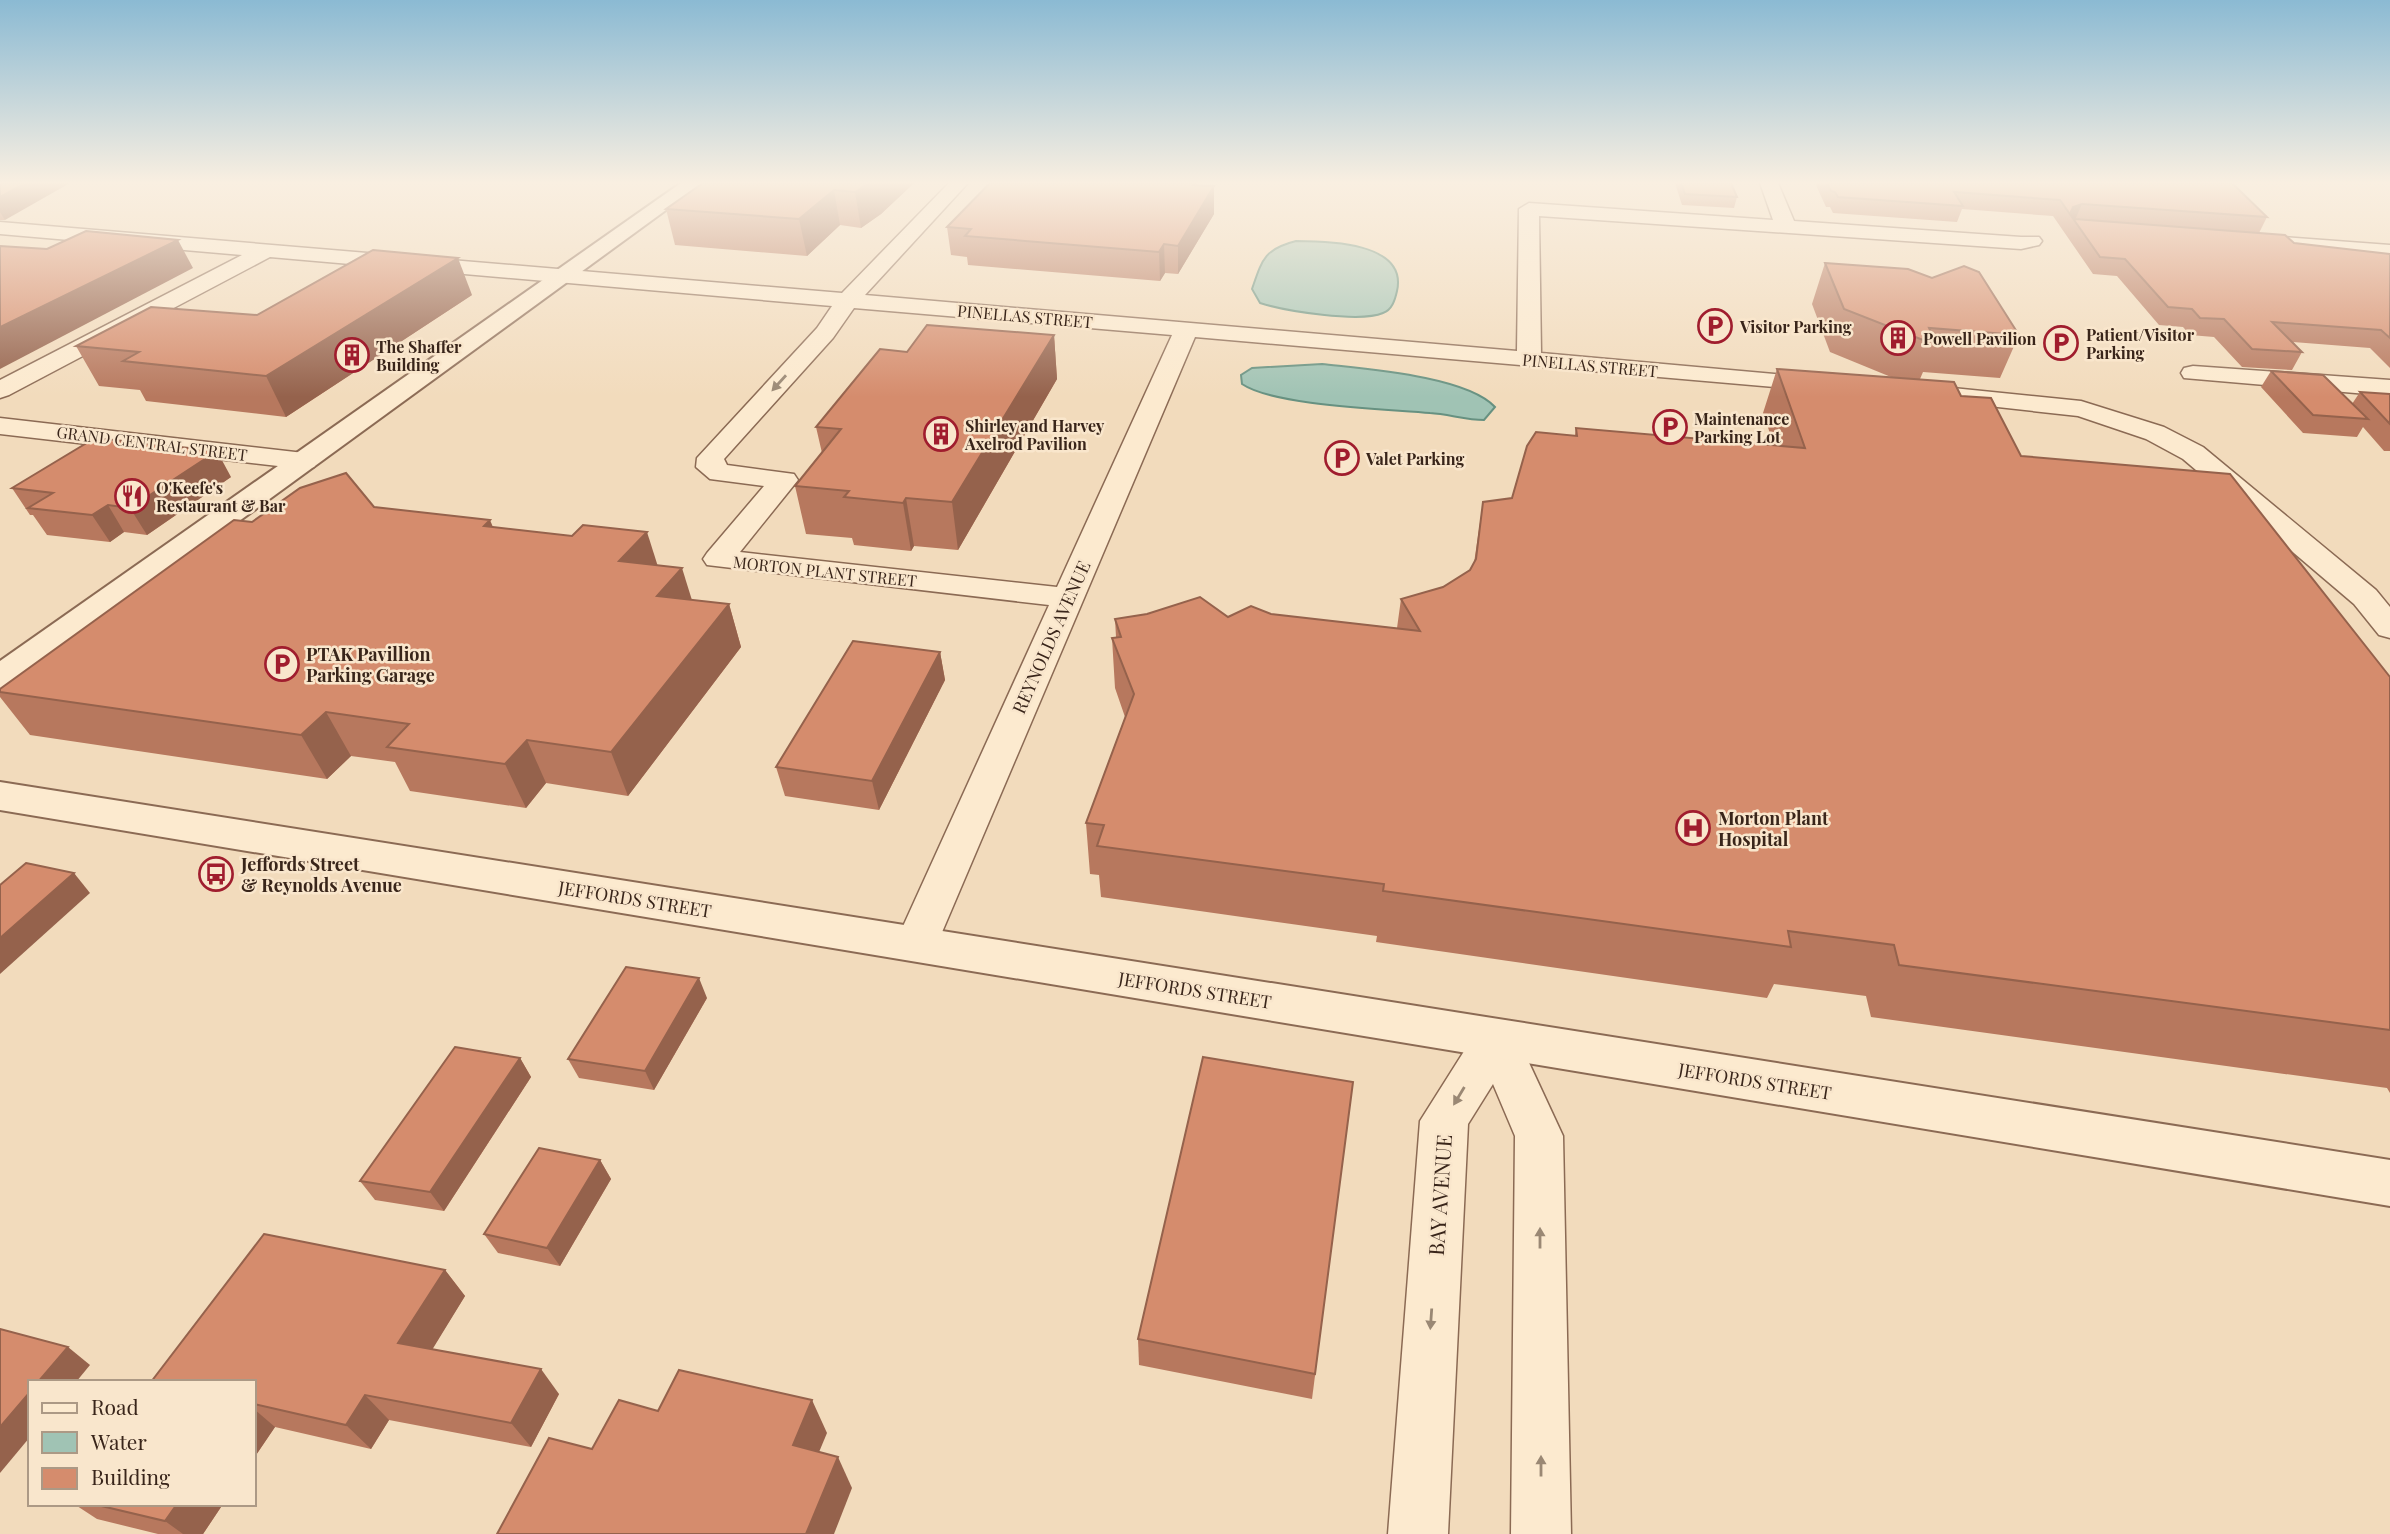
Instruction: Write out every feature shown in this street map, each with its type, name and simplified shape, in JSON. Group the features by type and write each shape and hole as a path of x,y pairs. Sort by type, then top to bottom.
{"street":[{"path":"0,390 258,255"},
{"name":"PINELLAS STREET","path":"306,255 1846,386"},
{"path":"0,678 592,255"},
{"name":"MORTON PLANT STREET","path":"784,480 720,473 710,467 712,458 825,333 846,301 890,255"},
{"path":"1529,255 1529,359"},
{"name":"REYNOLDS AVENUE","path":"916,944 1186,330"},
{"path":"2193,373 2390,388"},
{"path":"1927,393 2081,409 2155,433 2193,453 2365,597 2390,628"},
{"name":"GRAND CENTRAL STREET","path":"0,426 304,461"},
{"name":"MORTON PLANT STREET","path":"784,480 718,559 1068,598"},
{"name":"JEFFORDS STREET","path":"0,796 2390,1183"},
{"path":"1496,1039 1539,1136 1541,1534"},
{"name":"BAY AVENUE","path":"1418,1534 1444,1121 1496,1039"}],"water":[{"path":"1268,255 1379,255 1390,263 1397,275 1394,301 1386,312 1358,317 1304,312 1260,303 1252,289"},
{"path":"1322,364 1439,381 1481,396 1495,407 1484,420 1477,420 1304,402 1258,391 1242,384 1241,375 1252,368"}],"building":[{"path":"0,255 148,255 0,327"},
{"path":"365,255 458,258 266,376 123,361 139,352 76,346 151,307 257,315"},
{"path":"2098,255 2390,255 2390,338 2381,330 2272,322 2302,352 2252,349 2224,319 2200,318 2192,309 2168,307 2125,259 2100,257"},
{"path":"1825,263 1908,269 1932,278 1964,266 1979,272 2019,335 1929,328 1935,341 1923,340 1844,309"},
{"path":"927,325 1054,335 952,502 906,498 903,503 844,497 849,491 795,486 841,429 816,427 880,349 907,352"},
{"name":"Morton Plant Hospital","path":"1777,369 1954,382 1961,396 1991,398 2021,456 2230,474 2390,677 2390,1030 1899,965 1894,945 1788,931 1791,947 1383,891 1384,884 1097,846 1104,825 1086,823 1134,694 1112,638 1121,637 1115,619 1147,614 1200,597 1228,617 1251,606 1271,614 1420,631 1401,599 1443,587 1470,570 1476,559 1483,502 1512,498 1527,446 1536,432 1577,436 1576,428 1805,448"},
{"path":"2271,371 2323,375 2368,419 2313,415"},
{"path":"2360,392 2390,394 2390,424"},
{"path":"95,438 217,451 130,508 108,505 92,515 28,508 53,493 12,488"},
{"path":"346,473 374,507 490,520 484,526 572,536 583,525 647,532 619,561 682,568 657,596 729,604 611,752 527,740 505,764 387,747 409,724 326,712 301,735 0,692 0,689 234,520 252,522 300,488"},
{"path":"853,641 940,652 872,781 776,767"},
{"path":"26,863 74,873 0,938 0,885"},
{"path":"626,967 699,978 645,1071 568,1059"},
{"path":"455,1047 520,1058 430,1192 360,1181"},
{"path":"1203,1057 1353,1082 1315,1374 1138,1339"},
{"path":"539,1148 600,1160 547,1248 484,1234"},
{"path":"264,1234 445,1270 398,1343 541,1369 511,1423 365,1395 346,1425 256,1404 256,1380 153,1380"},
{"path":"0,1329 68,1347 40,1380 28,1380 28,1394 0,1427"},
{"path":"679,1370 812,1400 793,1445 838,1457 806,1534 497,1534 549,1438 592,1449 619,1400 658,1411"},
{"path":"101,1506 176,1506 165,1521"}],"place":[{"name":"Visitor Parking","path":"1715,326"},
{"name":"Powell Pavilion","path":"1898,338"},
{"name":"Patient/Visitor Parking","path":"2061,343"},
{"name":"The Shaffer Building","path":"352,355"},
{"name":"Maintenance Parking Lot","path":"1670,427"},
{"name":"Shirley and Harvey Axelrod Pavilion","path":"941,434"},
{"name":"Valet Parking","path":"1342,458"},
{"name":"O'Keefe's Restaurant & Bar","path":"132,496"},
{"name":"PTAK Pavillion Parking Garage","path":"282,664"},
{"name":"Morton Plant Hospital","path":"1693,828"},
{"name":"Jeffords Street & Reynolds Avenue","path":"216,874"}]}
